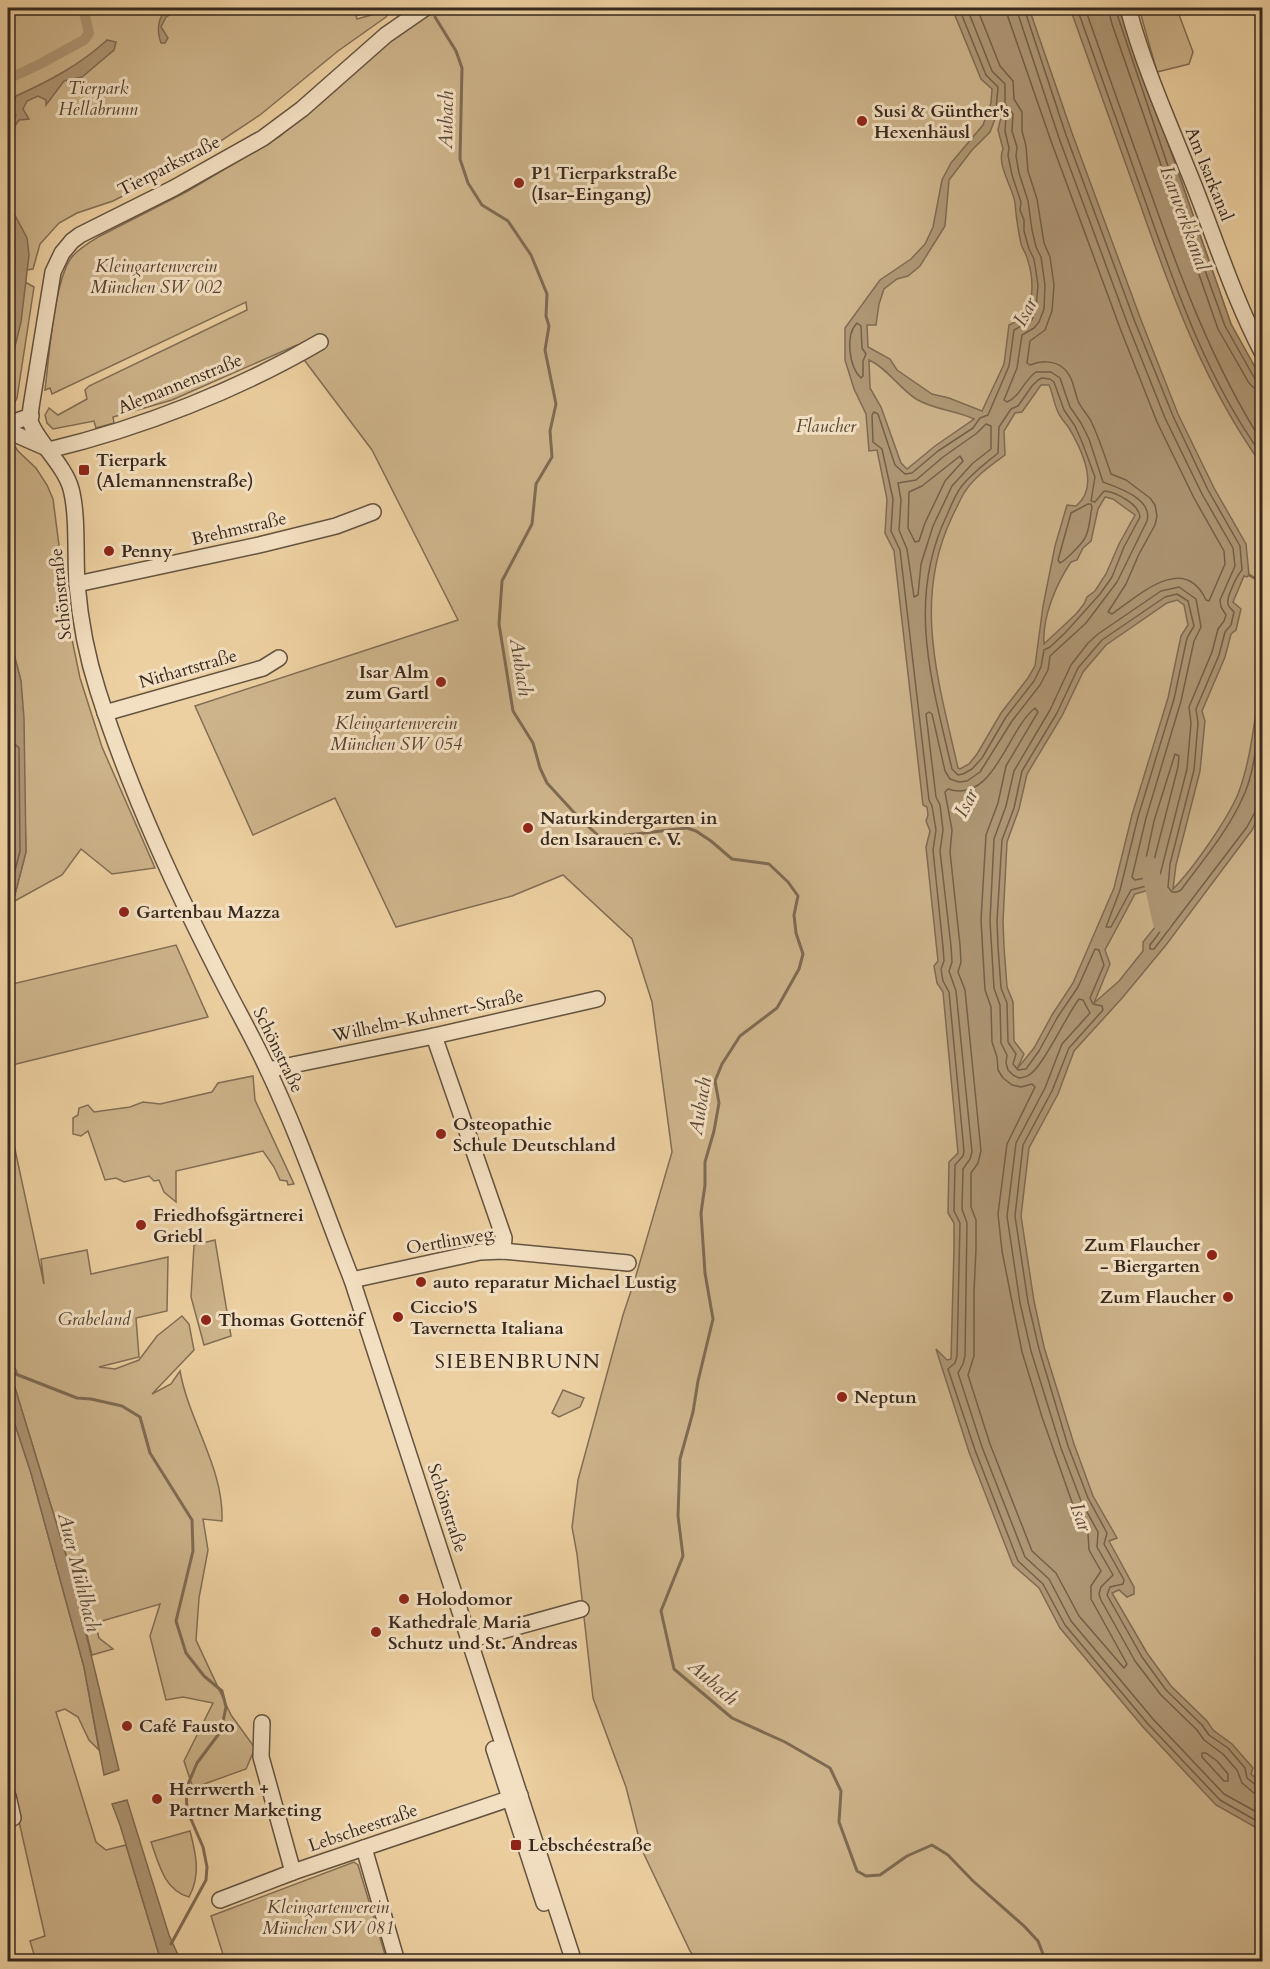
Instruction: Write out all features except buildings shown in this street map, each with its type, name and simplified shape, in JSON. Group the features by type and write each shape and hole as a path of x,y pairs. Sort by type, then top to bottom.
{"street":[{"name":"Tierparkstraße","path":"31,416 53,272 62,253 72,241 90,228 174,188 263,138 311,102 386,35 425,8"},
{"name":"Am Isarkanal","path":"1128,8 1168,126 1193,183 1230,285 1263,352"},
{"name":"Alemannenstraße","path":"49,450 171,412 230,388 320,342"},
{"path":"8,424 31,416"},
{"name":"Schönstraße","path":"31,416 32,424 65,473 72,489 77,584 91,670 105,713 161,853 227,991 268,1070 318,1190 351,1280 469,1640 490,1710 492,1744 515,1797 574,1962"},
{"path":"8,431 49,450"},
{"name":"Brehmstraße","path":"77,584 259,545 336,526 373,512"},
{"name":"Nithartstraße","path":"105,713 263,668 279,658"},
{"name":"Wilhelm-Kuhnert-Straße","path":"268,1070 597,999"},
{"path":"434,1036 504,1238 503,1251"},
{"name":"Oertlinweg","path":"351,1280 453,1257 503,1251 628,1263"},
{"path":"469,1640 581,1609"},
{"path":"262,1723 261,1756 293,1872"},
{"path":"8,1796 10,1818"},
{"name":"Schönstraße","path":"515,1797 563,1962"},
{"name":"Lebscheestraße","path":"220,1900 293,1872 515,1797"},
{"path":"364,1848 397,1962"}],"green space":[{"name":"Tierpark Hellabrunn","path":"8,8 379,8 356,16 357,19 392,9 386,17 338,51 260,115 189,162 113,201 77,213 59,223 40,244 33,269 26,270 25,282 34,287 17,398 8,410"},
{"name":"Flaucher","path":"442,8 1121,8 1231,324 1262,380 1262,1961 698,1961 690,1951 642,1850 626,1787 593,1698 572,1527 578,1480 623,1315 672,1152 652,1002 632,939 563,875 512,896 396,927 335,798 253,835 195,706 458,620 372,450 305,361 297,345 172,400 113,417 114,423 96,428 94,421 53,429 47,423 45,415 49,408 58,415 87,399 85,390 89,386 247,310 246,302 52,394 50,388 45,390 53,321 60,284 71,258 100,236 188,191 280,136 381,48 416,22"},
{"path":"1139,8 1172,8 1178,12 1193,52 1189,64 1157,72"},
{"path":"8,441 12,442 36,468 53,499 70,630 80,678 102,747 155,868 112,874 81,849 62,875 13,902 26,852 21,681 8,631"},
{"path":"8,669 14,710 8,750"},
{"path":"176,945 208,1017 8,1066 8,985"},
{"path":"253,1076 255,1100 294,1184 288,1185 287,1181 280,1180 263,1151 176,1171 176,1202 164,1192 159,1180 154,1181 149,1176 124,1182 116,1178 105,1180 88,1131 81,1136 73,1134 73,1118 78,1115 79,1108 88,1105 94,1112 130,1107 143,1102 160,1104 212,1092 218,1083"},
{"name":"Grabeland","path":"8,1117 44,1284 41,1259 87,1250 91,1274 168,1257 167,1311 136,1318 139,1357 99,1367 115,1369 139,1360 157,1336 182,1316 189,1324 194,1350 152,1394 171,1384 180,1371 184,1390 218,1482 222,1521 203,1519 208,1550 199,1598 196,1640 231,1715 255,1748 246,1769 193,1788 184,1761 213,1703 183,1697 166,1700 150,1636 160,1604 95,1623 99,1638 113,1649 92,1655 70,1568 12,1378 17,1372 8,1356"},
{"path":"215,1240 231,1336 204,1345 191,1297 194,1245"},
{"path":"563,1390 584,1398 580,1407 559,1417 552,1413"},
{"path":"8,1403 31,1473 84,1667 99,1750 89,1740 78,1717 65,1709 56,1712 96,1842 106,1850 126,1845 161,1961 36,1961 30,1941 45,1936 8,1773"},
{"path":"190,1831 196,1873 189,1897 174,1889 168,1882 151,1842"},
{"name":"Kleingartenverein München SW 081","path":"354,1862 358,1865 387,1961 225,1961 211,1916"}],"water":[{"path":"167,8 180,8 166,17 161,27 168,38 165,43 161,43 159,24"},
{"name":"Isar","path":"952,8 1029,8 1072,133 1178,414 1214,488 1246,544 1249,575 1244,576 1233,602 1241,609 1236,630 1231,634 1225,657 1202,711 1205,721 1200,771 1176,865 1173,889 1209,844 1233,805 1247,764 1256,712 1262,710 1262,810 1252,830 1166,945 1074,1051 1058,1094 1029,1148 1021,1216 1034,1301 1044,1347 1074,1444 1093,1496 1117,1538 1109,1541 1134,1587 1134,1594 1127,1597 1119,1590 1112,1593 1147,1653 1171,1686 1207,1721 1213,1730 1232,1744 1253,1768 1251,1774 1262,1783 1262,1831 1216,1805 1143,1727 1060,1628 1039,1588 1013,1565 969,1452 936,1349 947,1360 951,1359 954,1223 948,1213 949,1162 958,1153 943,992 937,983 934,966 938,961 926,847 930,831 926,821 927,807 923,805 894,551 885,533 887,499 877,450 869,451 866,414 854,389 845,360 845,328 880,280 911,259 925,244 933,227 942,180 951,163 983,125 991,103 992,89 981,79","holes":["1001,117 998,130 1003,149 1002,162 1014,197 1021,244 1030,268 1032,290 1026,317 1009,325 1004,364 982,411 932,394 897,370 890,359 868,347 867,325 876,325 884,289 897,279 908,276 920,266 945,226 949,180 972,150 990,132 995,119","869,360 882,368 916,399 930,406 974,419 907,469 901,463 881,407 870,388","1041,385 1049,385 1055,406 1083,457 1088,479 1087,489 1076,506 1067,505 1055,546 1043,606 1035,666 1001,713 977,754 969,764 960,769 937,673 931,611 933,580 940,548 962,496 977,477 1005,455 1004,431 1015,413 1022,412","1105,497 1113,499 1135,515 1106,574 1095,591 1087,597 1076,614 1044,644 1045,623 1060,580 1071,562 1077,560 1083,548 1091,541 1098,509","1177,600 1184,605 1188,625 1181,636 1168,698 1132,815 1114,888 1073,983 1034,1048 1017,1069 1024,1054 1014,1041 1013,1002 1007,987 1003,921 1007,842 1019,809 1027,774 1062,716 1083,672 1106,645 1167,603","1156,888 1158,918 1156,926 1143,942 1143,951 1119,981 1094,1003 1110,964 1105,950 1135,894"]},
{"name":"Isarwerkkanal","path":"1070,8 1121,8 1231,324 1262,380 1262,465 1223,403 1191,338 1164,270"},
{"path":"107,40 116,42 114,50 82,77 64,81 46,105 46,100 38,96 27,101 23,109 29,119 19,120 8,136 8,126 16,115 11,109 16,96 64,72"},
{"path":"8,202 27,238 29,255 21,322 8,375 8,322 15,260"},
{"path":"8,631 21,681 24,718 26,852 13,902 8,912 8,750 13,719 13,700 7,661"},
{"path":"8,1363 12,1369 12,1378 70,1568 119,1770 104,1775 84,1667 31,1473 8,1403"},
{"path":"127,1800 169,1935 179,1957 178,1961 161,1961 112,1804"}],"waterway":[{"name":"Auer Mühlbach","path":"8,79 84,40 89,33 83,8"},
{"name":"Aubach","path":"435,17 456,51 462,68 460,159 468,183 482,205 508,221 531,255 547,294 546,316 549,326 545,350 556,404 550,431 552,457 536,484 532,524 502,581 499,624 513,711 533,743 547,783 601,838 687,828 711,841 732,859 769,864 788,882 798,896 794,915 796,933 803,954 799,969 777,1008 740,1036 722,1064 715,1081 719,1103 705,1162 701,1213 705,1273 713,1319 693,1412 680,1459 678,1516 683,1556 661,1611 674,1669 732,1718 785,1742 830,1768 841,1791 839,1822 857,1871 866,1876 880,1875 907,1856 932,1845 948,1855 973,1881 1024,1926 1038,1941 1046,1962"},
{"path":"1249,575 1262,582"},
{"path":"1149,865 1162,923"},
{"path":"8,1371 77,1398 122,1406 140,1417 150,1453 192,1520 193,1551 176,1621 186,1653 204,1676 222,1691 226,1707 221,1731 197,1763 186,1789 187,1810 203,1847 207,1867 206,1880 171,1944"}],"place":[{"name":"Susi & Günther's Hexenhäusl","path":"862,121"},
{"name":"P1 Tierparkstraße (Isar-Eingang)","path":"519,183"},
{"name":"Tierpark (Alemannenstraße)","path":"84,470"},
{"name":"Penny","path":"109,551"},
{"name":"Isar Alm zum Gartl","path":"441,682"},
{"name":"Naturkindergarten in den Isarauen e. V.","path":"528,828"},
{"name":"Gartenbau Mazza","path":"124,912"},
{"name":"Osteopathie Schule Deutschland","path":"441,1134"},
{"name":"Friedhofsgärtnerei Griebl","path":"141,1225"},
{"name":"Zum Flaucher - Biergarten","path":"1212,1255"},
{"name":"auto reparatur Michael Lustig","path":"421,1282"},
{"name":"Zum Flaucher","path":"1228,1297"},
{"name":"Ciccio'S Tavernetta Italiana","path":"398,1317"},
{"name":"Thomas Gottenöf","path":"206,1320"},
{"name":"Neptun","path":"842,1397"},
{"name":"Holodomor","path":"404,1599"},
{"name":"Kathedrale Maria Schutz und St. Andreas","path":"376,1632"},
{"name":"Café Fausto","path":"127,1726"},
{"name":"Herrwerth + Partner Marketing","path":"157,1799"},
{"name":"Lebschéestraße","path":"516,1845"}],"district":[{"name":"SIEBENBRUNN","path":"518,1361"}],"park label":[{"name":"Kleingartenverein München SW 002","path":"156,276"},
{"name":"Kleingartenverein München SW 054","path":"396,733"}]}
